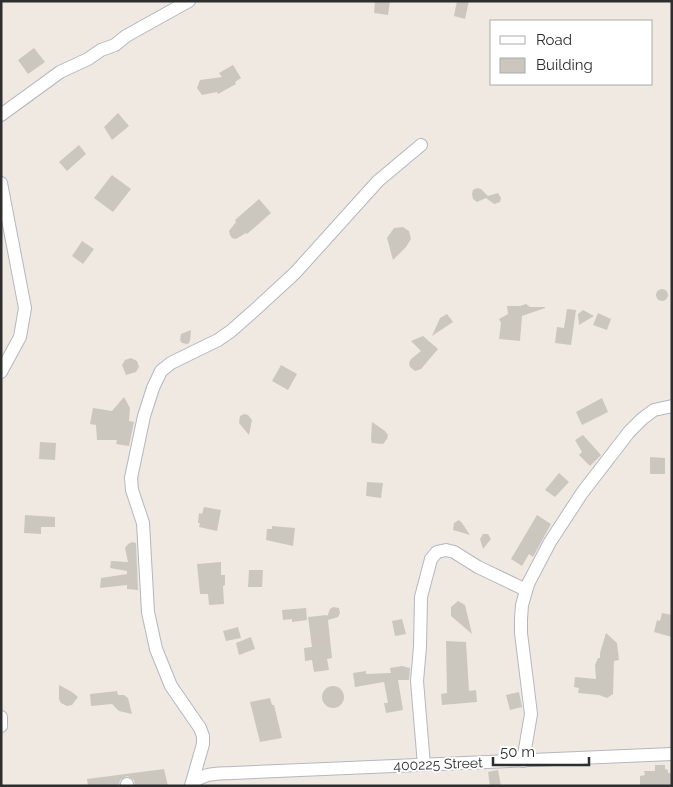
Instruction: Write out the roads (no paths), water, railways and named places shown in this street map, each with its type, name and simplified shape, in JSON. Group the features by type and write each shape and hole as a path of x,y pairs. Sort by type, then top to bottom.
{"street":[{"path":"1,114 60,72 88,59 101,50 114,46 126,36 189,1"},
{"path":"191,786 204,744 203,736 200,728 171,686 156,649 148,612 143,524 132,490 131,478 144,416 153,388 161,371 171,363 218,340 257,308 295,273 378,181 421,145"},
{"path":"1,184 25,308 20,337 1,372"},
{"path":"523,761 530,714 521,633 522,605 526,590 550,542 577,501 629,432 654,410 672,406"},
{"path":"424,764 417,681 421,597 432,559 438,552 446,550 454,552 478,567 526,590"},
{"path":"1,718 1,726"},
{"name":"400225 Street","path":"191,786 195,780 204,775 672,754"}]}
